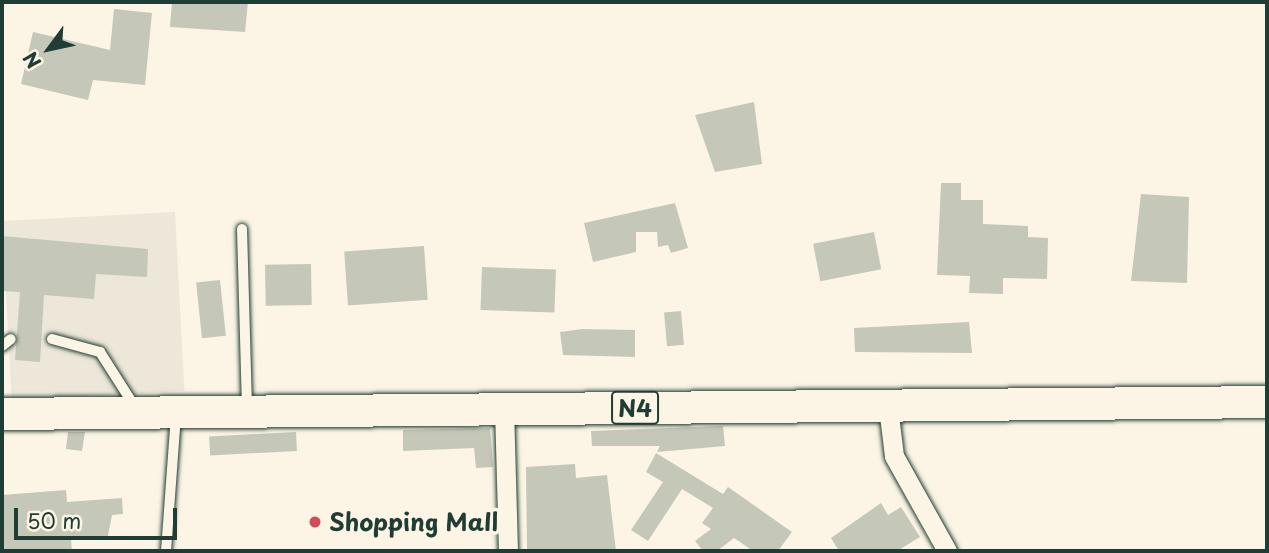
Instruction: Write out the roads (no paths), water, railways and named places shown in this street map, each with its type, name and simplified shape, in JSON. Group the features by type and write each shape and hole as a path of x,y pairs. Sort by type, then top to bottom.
{"highway":[{"name":"N4","path":"2,414 1267,402"}],"street":[{"path":"888,407 894,456 947,551"},
{"path":"504,408 508,551"}],"lane":[{"path":"242,229 247,411"},
{"path":"2,346 10,339"},
{"path":"52,339 100,352 139,413"},
{"path":"166,551 177,412"}],"place":[{"name":"Shopping Mall","path":"315,522"}]}
